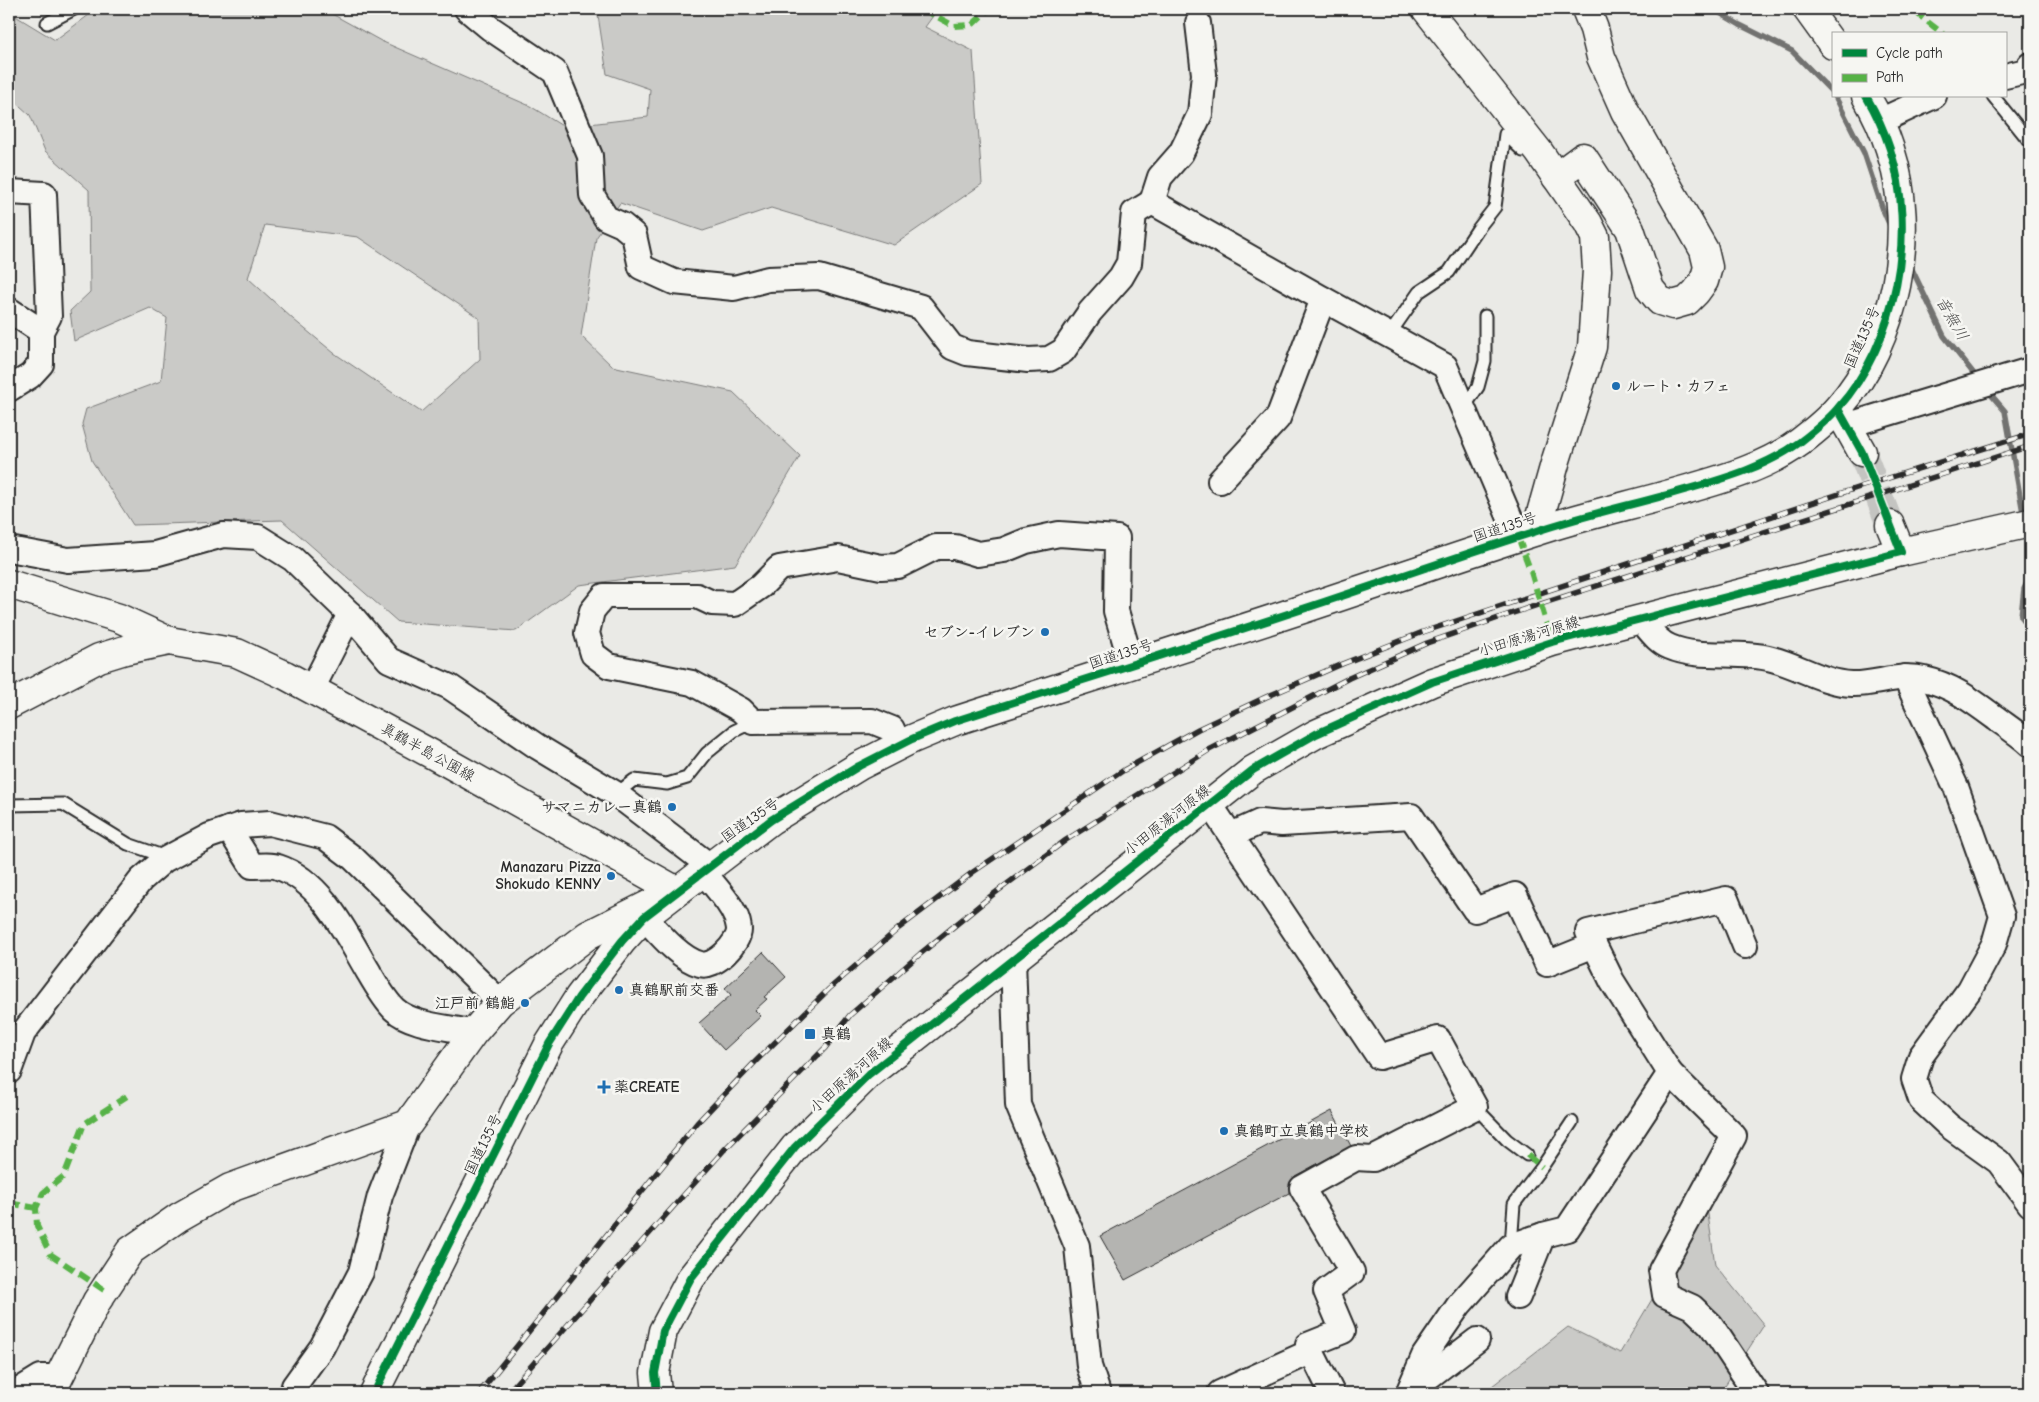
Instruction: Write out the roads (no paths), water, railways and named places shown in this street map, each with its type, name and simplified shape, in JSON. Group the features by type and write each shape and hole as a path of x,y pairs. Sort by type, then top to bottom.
{"main road":[{"path":"1426,9 1539,152 1588,223 1594,237 1596,302 1592,347 1527,534"},
{"path":"1556,177 1582,157 1630,229 1650,289 1660,301 1674,305 1687,301 1696,292 1704,281 1708,267 1704,250 1625,111 1602,57 1586,9"},
{"path":"1807,9 1832,44"},
{"name":"国道135号","path":"374,1393 549,1044 579,997 622,941 644,917 771,820 839,778 899,745 955,722 1527,534 1710,483 1760,465 1843,417 1854,386 1875,350 1884,328 1899,273 1903,227 1900,189 1890,148 1880,120 1867,98"},
{"path":"1843,417 1862,452"},
{"name":"小田原湯河原線","path":"656,1393 655,1374 663,1331 691,1278 795,1146 869,1074 1253,770 1316,734 1432,682 1552,642 1901,552 2030,523"},
{"path":"1890,525 1901,552"},
{"name":"真鶴半島公園線","path":"9,584 119,618 169,641 243,656 312,689 448,762 677,891"},
{"name":"真鶴半島公園線","path":"9,705 99,658 125,650 169,641"},
{"path":"55,1385 97,1301 130,1251 179,1217 230,1188 408,1124 473,1032 500,1002 588,935 677,891"}],"street":[{"path":"467,9 490,28 555,72 590,156 592,195 606,218 622,225 634,235 641,267 674,282 734,288 768,279 819,277 921,307 952,347 967,353 1028,360 1049,359 1063,351 1090,312 1121,277 1129,263 1134,213 1152,202 1160,178 1181,153 1200,114 1204,74 1198,22"},
{"path":"2006,76 2026,71 2030,65"},
{"path":"1880,120 1930,98"},
{"path":"9,192 44,194 49,316 41,331 41,364 30,376 9,389"},
{"path":"1152,202 1323,300 1446,366 1463,409 1527,534"},
{"path":"1220,481 1278,418 1323,300"},
{"path":"9,310 41,331"},
{"path":"1843,417 2030,370"},
{"path":"899,745 892,728 872,721 753,722 741,710 692,683 609,666 593,654 587,633 592,611 604,596 697,596 712,603 735,604 761,586 779,568 838,558 881,567 898,566 936,547 954,547 978,554 1004,550 1026,541 1059,534 1117,538 1116,611 1132,665"},
{"path":"9,548 68,560 156,554 222,535 258,537 293,558 350,614 389,660 450,687 538,746 616,794 707,869 736,915 740,930 733,945 716,962 702,965 691,961 664,939 644,917"},
{"path":"312,689 350,614"},
{"path":"1640,619 1660,642 1672,648 1695,652 1751,655 1772,659 1820,677 1852,684 1905,677 1937,683 1968,697 2029,740"},
{"path":"1905,677 1956,787 2002,916 1994,944 1970,990 1921,1056 1914,1079 1921,1100 1949,1126 1999,1162 2030,1204"},
{"path":"1209,803 1379,1058 1438,1039 1475,1107 1373,1159 1356,1158 1302,1188 1352,1272 1326,1290 1343,1331 1308,1345 1332,1393"},
{"path":"1231,835 1260,822 1282,824 1411,816 1475,910 1515,895 1547,964 1594,945"},
{"path":"9,1071 23,1033 141,880 164,860 209,836 240,825 270,823 325,837 353,858 500,1002"},
{"path":"229,829 252,866 276,866 299,876 324,901 375,983 394,1009 414,1021 473,1032"},
{"path":"1745,946 1726,899 1588,932 1612,981 1670,1073 1734,1136 1661,1270 1664,1295 1692,1307 1711,1325 1756,1393"},
{"path":"1013,959 1018,1105 1077,1246 1080,1295 1089,1366 1098,1393"},
{"path":"1408,1393 1424,1356 1454,1312 1511,1246 1567,1229 1670,1073"},
{"path":"292,1393 294,1386 322,1347 361,1272 380,1196 408,1124"},
{"path":"1518,1297 1543,1235"},
{"path":"1408,1393 1477,1340"},
{"path":"1220,1393 1310,1352"},
{"path":"15,1393 41,1377 55,1385"}],"lane":[{"path":"47,23 74,9"},
{"path":"1994,98 2030,142"},
{"path":"1389,334 1419,292 1450,272 1477,230 1495,207 1506,134 1528,156 1539,152"},
{"path":"1463,409 1478,387 1485,361 1485,316"},
{"path":"616,794 634,780 667,784 687,778 707,753 734,731 753,722"},
{"path":"9,804 63,804 128,844 157,854 164,860"},
{"path":"1475,1107 1507,1140 1526,1155"},
{"path":"1511,1246 1514,1204 1572,1122"}],"waterway":[{"name":"音無川","path":"1713,9 1792,51 1832,92"},
{"name":"音無川","path":"1836,98 1864,153 1890,226"},
{"name":"音無川","path":"1910,265 1944,336 1978,379"},
{"name":"音無川","path":"1987,390 2005,411 2024,518"},
{"name":"音無川","path":"2026,532 2030,554"},
{"path":"2030,577 2024,589 2021,616 2030,628"}],"tunnel":[{"path":"1862,452 1890,525"}],"railway":[{"path":"479,1393 697,1123 829,989 899,928 973,872 1124,770 1198,729 1266,697 1423,632 1863,486 2030,434"},
{"path":"507,1393 724,1150 825,1048 850,1015 991,896 1066,840 1209,750 1349,678 1427,643 1507,615 2030,446"}],"place":[{"name":"ルート・カフェ","path":"1616,386"},
{"name":"セブン-イレブン","path":"1045,632"},
{"name":"サマニカレー真鶴","path":"672,807"},
{"name":"Manazaru Pizza Shokudo KENNY","path":"611,876"},
{"name":"真鶴駅前交番","path":"619,990"},
{"name":"江戸前 鶴鮨","path":"525,1003"},
{"name":"真鶴","path":"810,1034"},
{"name":"薬CREATE","path":"604,1087"},
{"name":"真鶴町立真鶴中学校","path":"1224,1131"}]}
